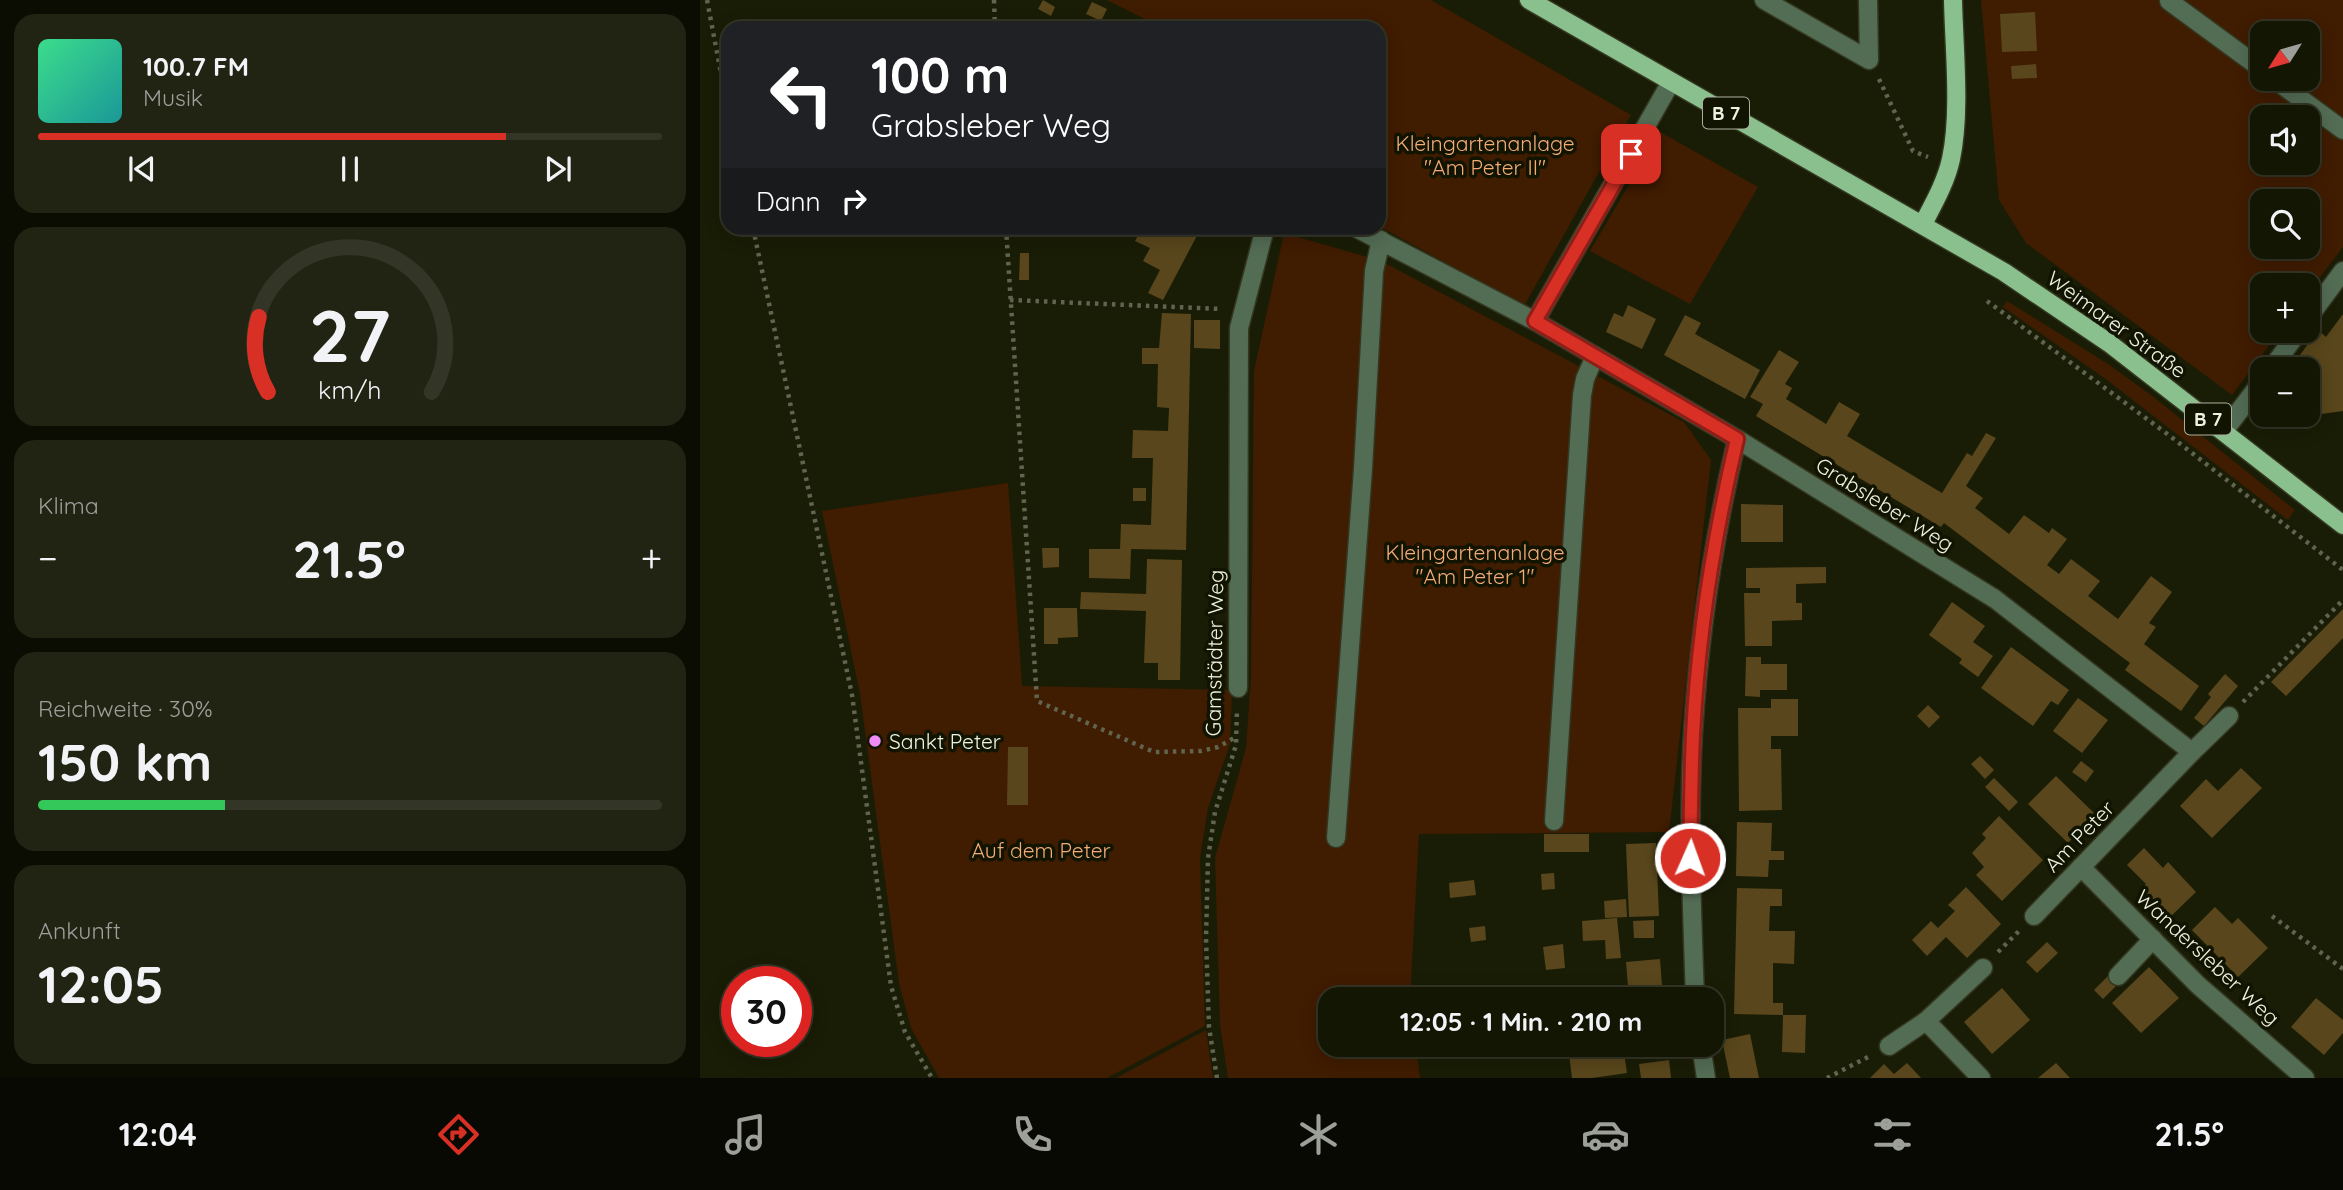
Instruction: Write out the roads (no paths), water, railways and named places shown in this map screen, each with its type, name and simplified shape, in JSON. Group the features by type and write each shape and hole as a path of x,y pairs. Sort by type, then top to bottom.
{"main road":[{"name":"B 7","path":"1530,0 1923,224"},
{"path":"1923,224 1939,195 1951,158 1955,107 1953,0"},
{"name":"Weimarer Straße","path":"1923,224 2004,272 2070,316 2224,431 2343,525"}],"street":[{"path":"1765,0 1869,60 1868,0"},
{"path":"2169,1 2250,60"},
{"path":"1535,321 1671,82"},
{"path":"2290,91 2343,130"},
{"name":"Gamstädter Weg","path":"1238,688 1239,328 1263,235"},
{"name":"Grabsleber Weg","path":"1371,235 1535,321 1737,439 1996,599 2192,752"},
{"path":"1336,838 1363,469 1374,271 1381,240"},
{"path":"2320,302 2343,271"},
{"path":"1554,821 1582,395 1585,379 1595,356"},
{"path":"2224,431 2250,397"},
{"path":"1695,987 1690,858 1693,733 1706,602 1718,520 1737,439"},
{"name":"Am Peter","path":"2034,916 2229,716"},
{"name":"Wandersleber Weg","path":"2081,867 2198,985 2305,1078"},
{"path":"2118,976 2153,939"},
{"path":"1889,1046 1926,1021 1983,968"},
{"path":"1926,1021 1981,1078"},
{"path":"1703,1057 1706,1078"}],"place":[{"name":"Sankt Peter","path":"875,741"}],"park label":[{"name":"Kleingartenanlage \"Am Peter II\"","path":"1485,155"},
{"name":"Kleingartenanlage \"Am Peter 1\"","path":"1475,564"},
{"name":"Auf dem Peter","path":"1041,850"}]}
